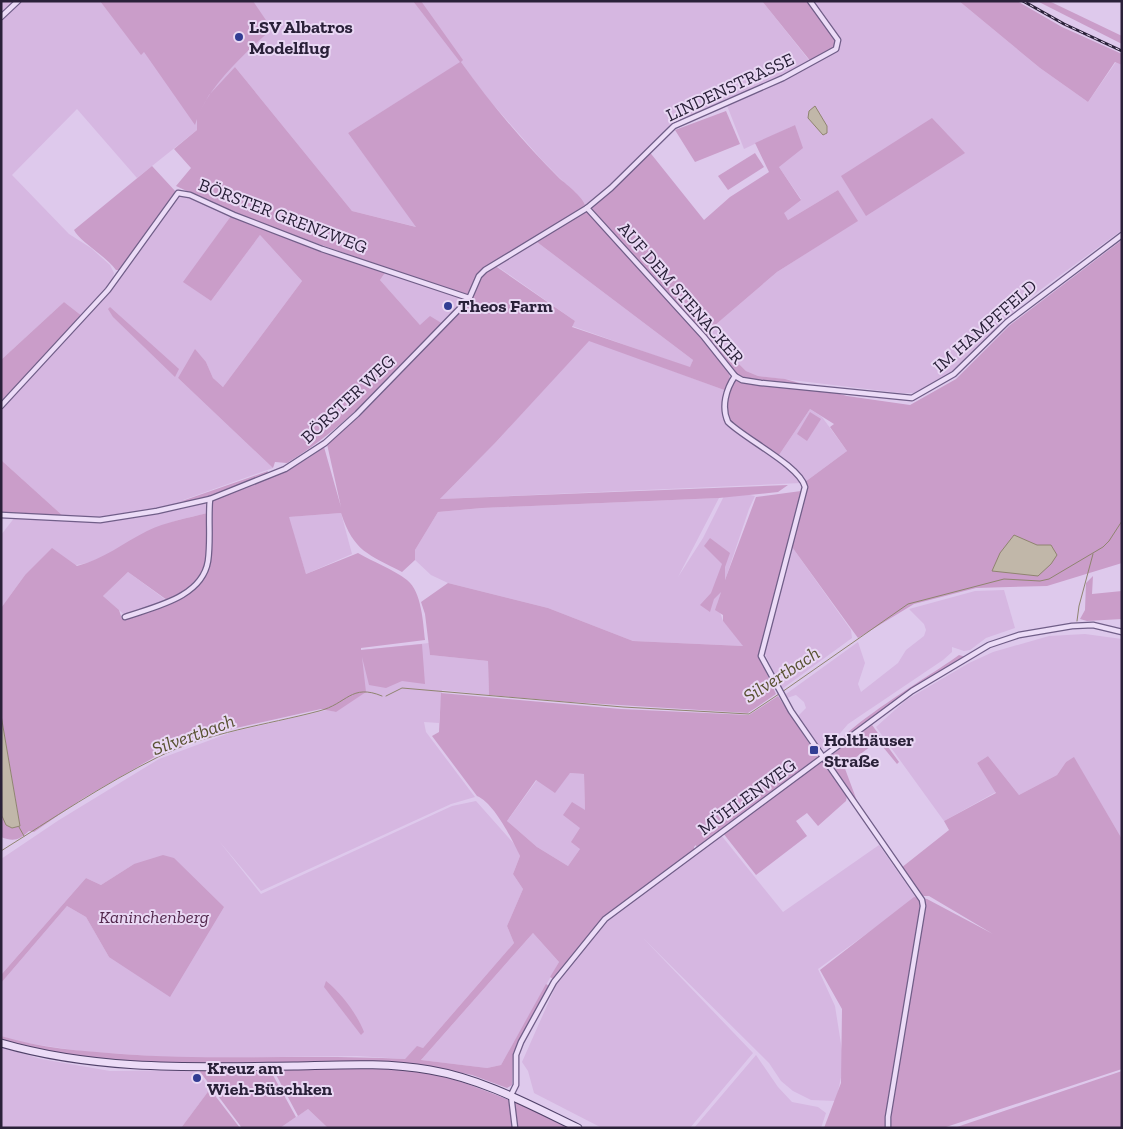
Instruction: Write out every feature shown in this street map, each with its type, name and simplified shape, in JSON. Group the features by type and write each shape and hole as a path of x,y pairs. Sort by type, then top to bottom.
{"main road":[{"path":"1,1043 78,1060 138,1066 396,1066 460,1076 511,1095 578,1128"}],"street":[{"path":"1,17 18,1"},
{"name":"LINDENSTRASSE","path":"461,306 469,298 479,276 485,270 587,208 611,188 674,126 783,78 836,49 838,40 810,1"},
{"name":"BÖRSTER GRENZWEG","path":"1,406 108,290 178,193 190,195 243,218 322,248 469,298"},
{"name":"AUF DEM STENACKER","path":"587,208 690,322 735,376 742,380 761,383 912,398"},
{"name":"IM HAMPFFELD","path":"912,398 954,374 1007,322 1122,235"},
{"name":"BÖRSTER WEG","path":"1,516 100,520 157,511 210,498 285,469 325,443 357,414 461,306"},
{"path":"735,376 729,386 724,407 728,422 789,467 800,478 805,487 761,652 782,698 922,900 923,906 888,1117 888,1128"},
{"path":"125,618 183,595 204,574 208,563 210,498"},
{"name":"MÜHLENWEG","path":"515,1128 511,1095 516,1085 516,1055 525,1034 554,982 605,919 912,691 989,645 1018,635 1072,626 1092,626 1122,632"}],"green space":[{"path":"1,1 762,1 812,64 836,44 833,31 810,1 959,1 1040,68 1088,102 1116,62 1122,65 1122,230 1021,304 958,368 923,389 913,393 900,393 758,376 746,371 707,332 777,272 857,221 838,190 788,220 783,213 801,199 779,167 795,125 744,149 726,103 674,126 611,188 587,206 541,159 483,93 461,62 348,133 417,227 352,211 235,67 197,130 137,178 77,109 12,175 69,234 91,248 110,265 114,273 112,282 82,316 64,302 1,360"},
{"path":"100,1 253,1 272,29 232,67 211,93 235,67 352,211 416,227 348,133 460,62 413,1 421,1 463,60 461,62 507,122 559,178 580,197 586,209 729,368 730,381 727,391 589,341 496,442 440,499 788,485 778,492 719,498 482,508 438,512 415,550 415,560 402,572 371,556 357,544 351,536 341,513 289,517 306,574 358,553 396,572 412,585 421,608 425,640 361,648 361,650 422,644 425,684 402,681 386,688 369,685 362,657 366,692 336,712 321,709 232,729 158,755 82,799 34,832 29,831 13,840 1,837 1,803 6,825 12,828 20,826 1,715 1,608 25,575 52,548 77,566 105,555 154,528 177,520 208,513 207,555 204,566 192,584 167,600 128,572 103,596 119,610 122,619 148,612 174,601 187,594 205,575 211,547 210,516 212,500 284,471 324,447 341,507 327,444 376,399 469,302 470,297 247,219 176,186 191,168 174,149 197,130 197,119 195,125 144,52 141,55","holes":["533,239 693,360 690,367 572,327 575,321 494,265"]},
{"path":"762,1 809,1 833,31 836,44 833,50 812,63"},
{"path":"959,1 1017,1 1062,27 1122,54 1122,65 1115,62 1088,102 1040,68"},
{"path":"1037,1 1049,1 1122,36 1122,44"},
{"path":"726,111 740,144 695,162 675,130"},
{"path":"932,118 965,153 866,216 841,176"},
{"path":"795,125 803,148 779,167 801,200 784,213 788,220 838,190 858,221 777,272 707,332 746,371 758,376 785,379 847,396 910,405 956,379 1010,325 1122,240 1122,563 1047,586 976,588 914,604 858,638 792,547 806,491 805,482 847,451 830,427 834,424 810,409 777,458 728,421 728,397 736,375 588,208 648,150 704,220 730,197 769,172 755,143"},
{"path":"755,153 764,167 728,190 718,176"},
{"path":"152,166 176,192 121,270 116,270 106,259 81,239 74,230"},
{"path":"179,195 185,195 231,216 184,282 211,301 260,235 302,281 223,387 213,378 206,362 178,378 273,468 183,500 184,502 156,509 98,517 63,516 1,460 1,409 112,288"},
{"path":"231,216 387,270 380,280 420,325 430,316 443,324 388,380 330,433 287,463 275,462 273,468 178,378 195,349 206,362 213,378 223,387 302,281 260,235 211,301 183,282"},
{"path":"533,239 693,360 690,368 572,326 575,321 494,264"},
{"path":"387,270 469,298 443,324 420,325 380,280"},
{"path":"64,302 82,316 1,404 1,360"},
{"path":"110,307 179,369 175,377 113,317 108,309"},
{"path":"589,340 727,391 723,412 726,423 788,468 801,483 440,499 496,442"},
{"path":"810,409 822,417 847,451 805,482 777,458"},
{"path":"810,412 821,419 807,441 797,434"},
{"path":"1,460 63,516 1,513"},
{"path":"268,471 267,474 210,496 182,501"},
{"path":"727,490 755,496 717,604 723,621 744,646 633,641 548,608 448,583 431,575 415,560 415,550 438,512 482,508 719,498 678,577 703,538"},
{"path":"801,491 760,653 760,659 776,694 748,713 489,695 488,661 430,655 425,614 421,602 448,583 548,608 633,641 743,646 723,621 723,615 715,610 721,592 714,599 710,612 700,605 711,593 722,564 704,546 710,538 730,553 725,567 725,580 756,497"},
{"path":"208,501 208,513 178,520 148,531 111,554 87,563 25,575 1,608 1,535 15,517 99,522 158,513"},
{"path":"341,513 352,554 306,574 288,517"},
{"path":"792,547 851,630 852,638 782,689 764,652"},
{"path":"128,572 170,603 128,618 103,596"},
{"path":"1093,576 1092,594 1122,591 1122,619 1087,621 1080,619 1085,610 1086,583"},
{"path":"1004,590 1015,628 986,638 970,650 964,651 952,647 952,652 943,660 848,724 829,746 823,749 798,716 806,708 804,702 796,695 787,698 786,694 858,642 865,663 858,684 861,692 898,663 906,650 924,636 926,630 924,624 909,609 975,591"},
{"path":"1085,634 1122,639 1122,839 1074,758 1066,762 1057,775 1019,795 988,756 977,763 996,792 944,821 876,727 906,700 969,663 993,652 1049,636"},
{"path":"429,643 430,655 488,661 489,695 442,690 439,723 424,722 426,732 475,797 451,804 261,891 219,841 261,894 452,806 476,801 516,846 520,856 513,874 523,889 507,926 514,943 423,1048 417,1047 405,1059 357,1056 180,1058 80,1051 20,1042 1,1036 1,983 67,906 86,917 109,957 134,864 101,885 86,878 1,975 1,859 59,820 159,759 232,732 327,710 336,712 361,650"},
{"path":"959,655 966,657 903,695 835,748 842,738 872,714"},
{"path":"441,693 621,709 749,715 778,696 818,757 817,762 697,850 696,845 694,850 604,918 553,979 550,977 559,962 533,933 421,1060 487,1068 501,1065 546,984 549,986 513,1053 512,1085 507,1088 472,1075 418,1064 354,1062 142,1064 73,1057 1,1040 1,1036 46,1046 76,1050 192,1057 405,1059 417,1046 423,1048 514,943 507,926 523,889 513,874 520,856 512,840 490,806 477,796 432,736 439,732","holes":["570,773 584,774 585,810 572,802 563,815 580,828 571,842 580,849 568,866 537,847 507,821 536,780 555,793"]},
{"path":"872,725 899,762 897,764 878,741 844,766 857,801 825,760"},
{"path":"988,756 1019,795 1057,775 1066,762 1074,757 1122,839 1122,1069 943,1128 824,1128 841,1083 842,1009 820,970 914,897 927,899 993,934 929,896 919,896 901,868 949,830 944,821 996,793 977,763"},
{"path":"823,761 847,796 846,801 818,826 807,813 796,821 807,836 756,875 723,833"},
{"path":"570,773 584,774 585,811 580,828 580,849 568,866 537,847 507,821 537,780"},
{"path":"721,835 783,912 879,845 916,898 818,969 835,1006 844,1063 836,1101 811,1100 793,1091 781,1081 769,1063 643,938 753,1053 690,1128 602,1128 534,1093 528,1071 522,1062 557,983 607,921"},
{"name":"Kaninchenberg","path":"163,855 174,858 224,907 170,997 109,957 86,917 67,906 1,983 1,975 86,878 101,885 134,864"},
{"path":"533,933 559,962 501,1065 487,1068 421,1060"},
{"path":"326,981 353,1011 364,1032 361,1035 324,987"},
{"path":"1,1047 41,1059 110,1071 196,1070 210,1089 181,1128 1,1128"},
{"path":"756,1055 778,1087 792,1102 818,1107 826,1113 821,1128 694,1128"},
{"path":"269,1068 296,1117 280,1128 242,1128 198,1069"},
{"path":"273,1069 385,1069 422,1072 445,1077 509,1100 513,1128 328,1128 308,1109 298,1116"},
{"path":"1122,1071 1122,1128 954,1128"},
{"path":"210,1089 240,1128 181,1128"},
{"path":"513,1100 572,1128 516,1128"},
{"path":"308,1109 328,1128 280,1128"}],"shaded area":[{"path":"815,106 827,126 827,133 823,135 808,118 809,111"},
{"path":"1014,535 1037,545 1051,545 1057,555 1051,564 1038,576 992,571 1000,553"},
{"path":"1,715 20,826 12,828 6,825 2,816"}],"waterway":[{"name":"Silvertbach","path":"782,692 908,604 1004,579 1040,581 1049,579 1103,547 1122,521"},
{"path":"1077,621 1079,606 1093,554"},
{"name":"Silvertbach","path":"386,696 402,688 623,707 749,714 779,694"},
{"name":"Silvertbach","path":"1,851 78,802 177,748 217,735 319,711 356,693 372,693 382,696"},
{"name":"Silvertbach","path":"19,827 24,836"}],"railway":[{"path":"1023,1 1064,24 1122,51"}],"place":[{"name":"LSV Albatros Modelflug","path":"239,37"},
{"name":"Theos Farm","path":"448,306"},
{"name":"Holthäuser Straße","path":"814,750"},
{"name":"Kreuz am Wieh-Büschken","path":"197,1078"}]}
